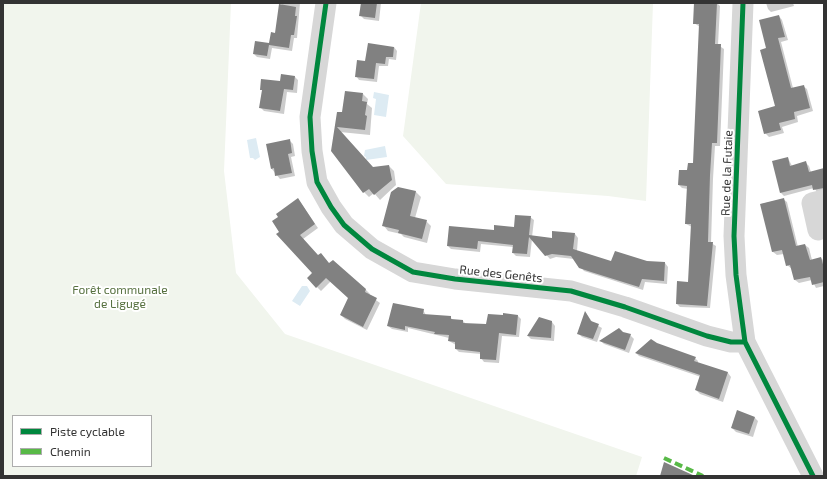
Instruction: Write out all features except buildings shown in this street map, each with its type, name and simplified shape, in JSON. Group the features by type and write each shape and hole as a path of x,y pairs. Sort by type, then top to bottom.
{"street":[{"name":"Rue des Genêts","path":"326,3 310,117 312,151 317,182 331,207 344,225 372,249 413,272 455,279 571,291 625,307 707,336 731,342 745,342"},
{"name":"Rue de la Futaie","path":"743,3 734,236 736,275 745,342"},
{"path":"818,230 812,203 824,200"},
{"path":"745,342 813,476"}],"green space":[{"name":"Forêt communale de Ligugé","path":"3,3 231,3 224,171 236,273 285,334 642,457 636,476 3,476"},
{"path":"421,3 653,3 646,201 608,196 446,184 403,136"}],"shaded area":[{"path":"374,92 389,95 386,117 374,115 376,99 373,98"},
{"path":"256,138 260,157 255,160 250,158 247,140"},
{"path":"385,146 387,157 366,160 366,157 364,156 365,150"},
{"path":"302,286 307,286 310,291 300,306 292,301"}],"marked path":[{"path":"664,458 703,476"}],"cycle path":[{"path":"326,3 310,117 312,151 317,182 331,207 344,225 372,249 413,272 455,279 571,291 625,307 707,336 731,342 745,342 813,476"},
{"path":"743,3 734,236 736,275 745,342"}]}
